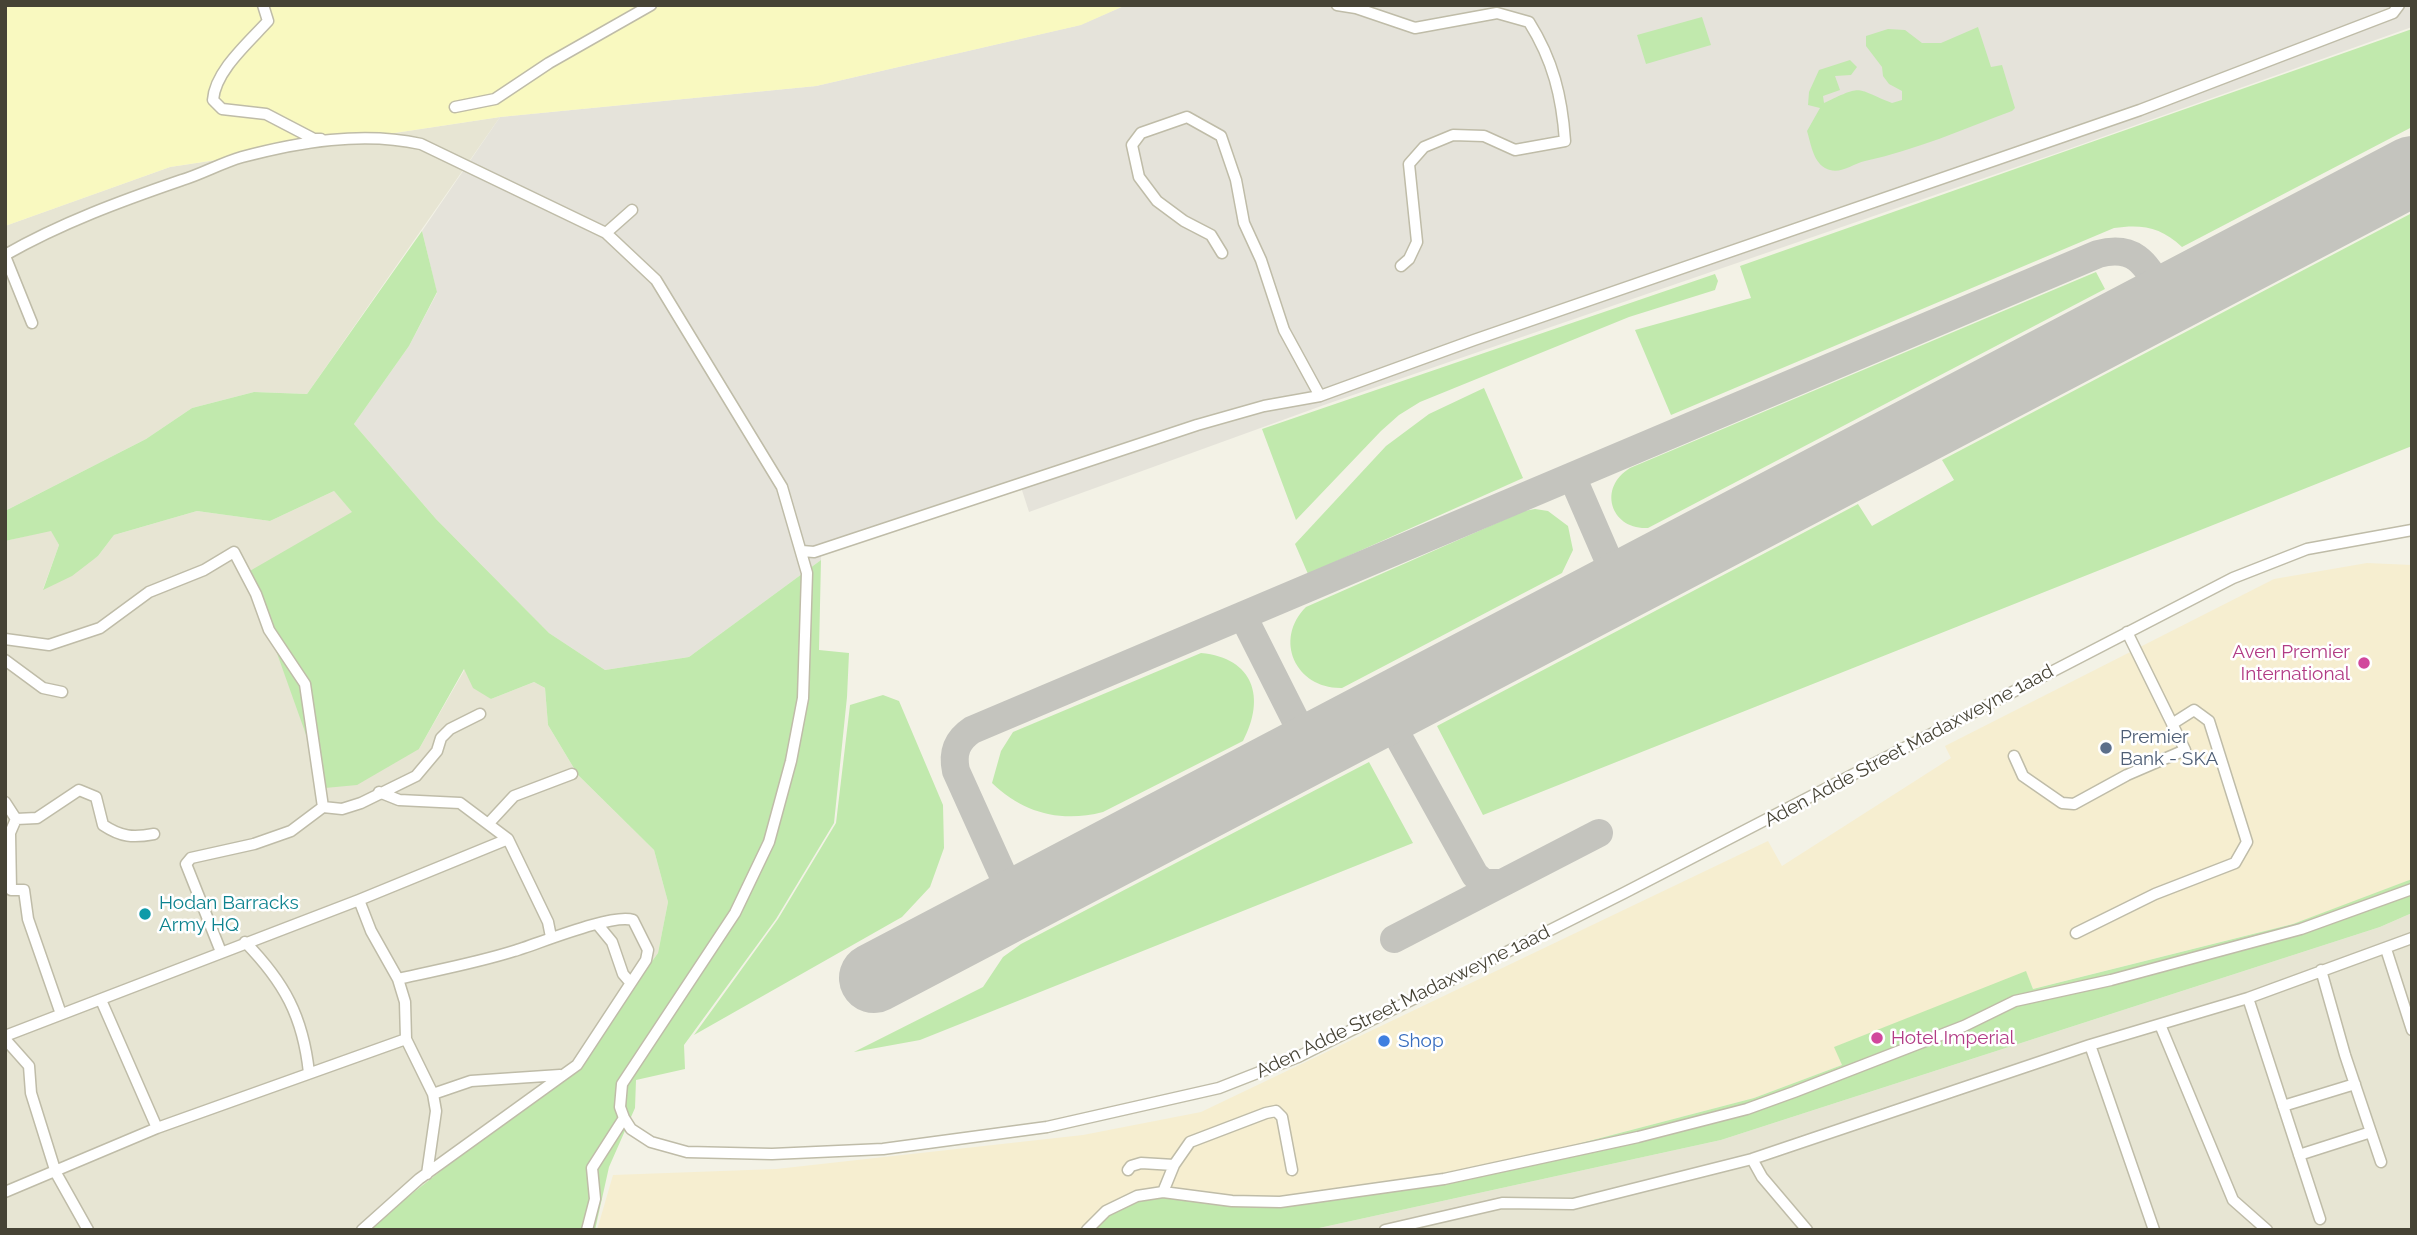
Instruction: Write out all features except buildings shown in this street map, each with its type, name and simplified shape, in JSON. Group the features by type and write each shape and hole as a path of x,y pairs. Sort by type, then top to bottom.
{"street":[{"path":"263,5 268,21 220,78 213,100 222,109 266,114 314,139 388,137 421,144 606,233 656,280 724,389 782,487 802,551 807,573 803,698 792,761 769,842 735,913 628,1071 620,1094 624,1118 592,1168 596,1199 587,1230"},
{"path":"455,107 495,99 560,57 651,5"},
{"path":"1337,5 1356,8 1415,28 1497,13 1529,22 1545,48 1562,99 1565,141 1515,150 1483,136 1453,135 1424,147 1409,164 1417,242 1409,259 1401,266"},
{"path":"802,551 826,549 1197,425 1265,406 1320,396 1474,340 2140,110 2393,13 2399,5"},
{"path":"1222,253 1211,235 1184,221 1157,201 1139,177 1132,145 1141,133 1187,117 1221,136 1236,180 1244,223 1261,260 1284,330 1320,396"},
{"path":"32,323 5,255 33,239 136,195 240,158 331,140"},
{"path":"606,233 632,210"},
{"name":"Aden Adde Street Madaxweyne 1aad","path":"624,1118 641,1137 687,1152 772,1154 883,1150 1047,1127 1219,1088 1298,1057 1349,1032 1780,814 2127,632 2270,561 2342,541 2412,530"},
{"path":"5,639 49,645 100,628 149,592 204,570 234,552 256,594 269,629 305,684 323,807"},
{"path":"2014,756 2023,776 2062,803 2078,804 2127,775 2185,750 2127,632"},
{"path":"5,660 43,688 62,692"},
{"path":"2076,933 2155,894 2235,863 2247,842 2209,721 2194,710 2172,724"},
{"path":"221,952 186,864 191,858 254,844 291,831 323,807 342,809 416,776 437,751 441,738 450,729 480,713"},
{"path":"489,823 514,796 572,774"},
{"path":"16,819 37,818 79,790 96,796 103,825 113,832 134,838 154,834"},
{"path":"379,792 399,800 460,803 508,839 548,922 551,937"},
{"path":"5,802 16,819"},
{"path":"16,819 10,833 11,890 24,890 28,919 61,1014"},
{"path":"88,1230 56,1173 31,1093 29,1066 5,1037 245,942 359,901 508,839"},
{"path":"1087,1230 1106,1210 1138,1196 1163,1192 1232,1201 1280,1202 1444,1179 1638,1137 1747,1109 1964,1026 2015,1000 2111,980 2301,929 2412,888"},
{"path":"359,901 371,931 398,979 405,1002 406,1039 433,1094 436,1111 427,1174"},
{"path":"362,1230 427,1174 576,1065 629,981 646,960 648,950 645,939 633,920 626,918 551,937 517,951 398,979"},
{"path":"598,925 612,942 623,974 629,981"},
{"path":"1385,1230 1502,1203 1573,1204 1752,1159 2090,1045 2161,1027 2248,998 2412,938"},
{"path":"245,942 274,972 290,1000 307,1049 309,1073"},
{"path":"2386,949 2412,1030"},
{"path":"2321,970 2381,1161"},
{"path":"2248,998 2320,1219"},
{"path":"101,1000 157,1128"},
{"path":"2161,1027 2234,1200 2267,1230"},
{"path":"5,1192 56,1173 157,1128 406,1039"},
{"path":"2090,1045 2154,1230"},
{"path":"433,1094 471,1081 560,1075"},
{"path":"2283,1106 2355,1083"},
{"path":"1163,1192 1174,1165 1190,1142 1276,1111 1282,1117 1292,1170"},
{"path":"2299,1155 2371,1132"},
{"path":"1752,1159 1762,1177 1807,1230"},
{"path":"1128,1170 1141,1163 1174,1165"}],"shaded area":[{"path":"1126,5 2412,5 2412,27 2057,153 1324,405 1029,512 1021,487 821,555 821,560 689,657 605,670 549,633 436,519 354,424 409,346 437,293 422,231 500,117 816,86 1080,25"},
{"path":"1702,17 1711,45 1646,64 1637,35"},
{"path":"1978,27 1991,67 2002,65 2015,108 2012,111 1921,145 1840,170 1830,170 1821,165 1813,152 1807,131 1820,108 1808,105 1809,92 1819,70 1850,60 1857,67 1851,75 1835,76 1840,90 1823,96 1824,103 1859,90 1892,103 1902,100 1902,91 1889,84 1883,76 1882,67 1866,46 1866,36 1888,29 1905,30 1922,43 1941,43"},
{"path":"2412,29 2412,127 2182,247 2159,231 2133,226 2114,228 1671,415 1635,330 1751,298 1740,266"},
{"path":"500,117 307,394 254,392 192,408 146,439 5,511 5,226 170,167"},
{"path":"2412,213 2412,446 1483,815 1437,726 1858,504 1872,526 1954,480 1942,460"},
{"path":"422,231 437,292 409,346 354,424 436,519 549,633 605,670 689,657 821,560 819,650 849,653 834,823 776,919 684,1045 685,1069 636,1080 635,1108 609,1167 595,1230 366,1230 581,1060 658,953 668,902 654,850 578,775 548,725 545,688 534,682 491,699 473,688 464,669 419,749 357,785 325,788 248,572 352,512 334,491 270,521 197,511 114,535 98,556 72,576 43,590 59,545 51,531 5,541 5,511 146,439 192,408 254,392 307,394"},
{"path":"2096,272 2105,289 1648,528 1635,527 1617,515 1611,496 1620,476 1630,468"},
{"path":"1715,274 1718,281 1715,290 1629,317 1420,402 1381,431 1296,520 1262,429"},
{"path":"1484,388 1523,478 1308,574 1295,544 1386,446 1429,414"},
{"path":"334,491 353,512 419,749 465,669 491,699 534,682 545,688 548,725 578,775 654,850 668,902 658,953 581,1060 366,1230 5,1230 5,541 51,530 59,545 43,589 98,556 114,535 197,511 270,521"},
{"path":"1524,511 1548,511 1568,526 1573,550 1562,573 1342,688 1326,686 1312,680 1294,660 1291,634 1296,620 1306,607"},
{"path":"2367,563 2412,565 2412,879 2381,893 2293,924 2033,989 2026,972 1835,1047 1842,1065 1754,1098 1474,1171 1085,1230 597,1230 613,1175 776,1169 1083,1135 1201,1112 1768,841 1782,866 1951,758 1945,746 2274,579"},
{"path":"1201,653 1219,656 1233,663 1244,672 1250,683 1254,710 1243,741 1103,812 1087,815 1058,816 1043,813 1017,802 992,783 1001,751 1013,732"},
{"path":"883,695 899,701 943,805 944,848 930,887 902,917 694,1035 778,919 836,823 850,705"},
{"path":"1369,762 1413,843 920,1040 854,1052 983,987 1003,957 1021,944"},
{"path":"2412,879 2412,913 2380,927 1721,1140 1310,1230 1085,1230 1098,1214 1161,1191 1259,1202 1474,1171 1754,1098 1842,1065 1834,1047 2026,971 2033,989 2293,924"},
{"path":"2412,913 2412,1230 1310,1230 1721,1140 2380,927"}],"sand":[{"path":"5,5 1126,5 1081,25 816,86 500,117 170,167 5,226"}],"taxiway":[{"path":"1016,904 956,771 957,748 972,730 2098,254 2124,252 2133,256 2148,269 2167,300"},
{"path":"1578,490 1620,587"},
{"path":"1243,616 1310,749"},
{"path":"1384,711 1475,875 1484,883 1502,883"},
{"path":"1394,939 1599,833"}],"runway":[{"path":"874,978 2412,171"}],"place":[{"name":"Aven Premier International","path":"2364,663"},
{"name":"Premier Bank - SKA","path":"2106,748"},
{"name":"Hodan Barracks Army HQ","path":"145,914"},
{"name":"Hotel Imperial","path":"1877,1038"},
{"name":"Shop","path":"1384,1041"}]}
